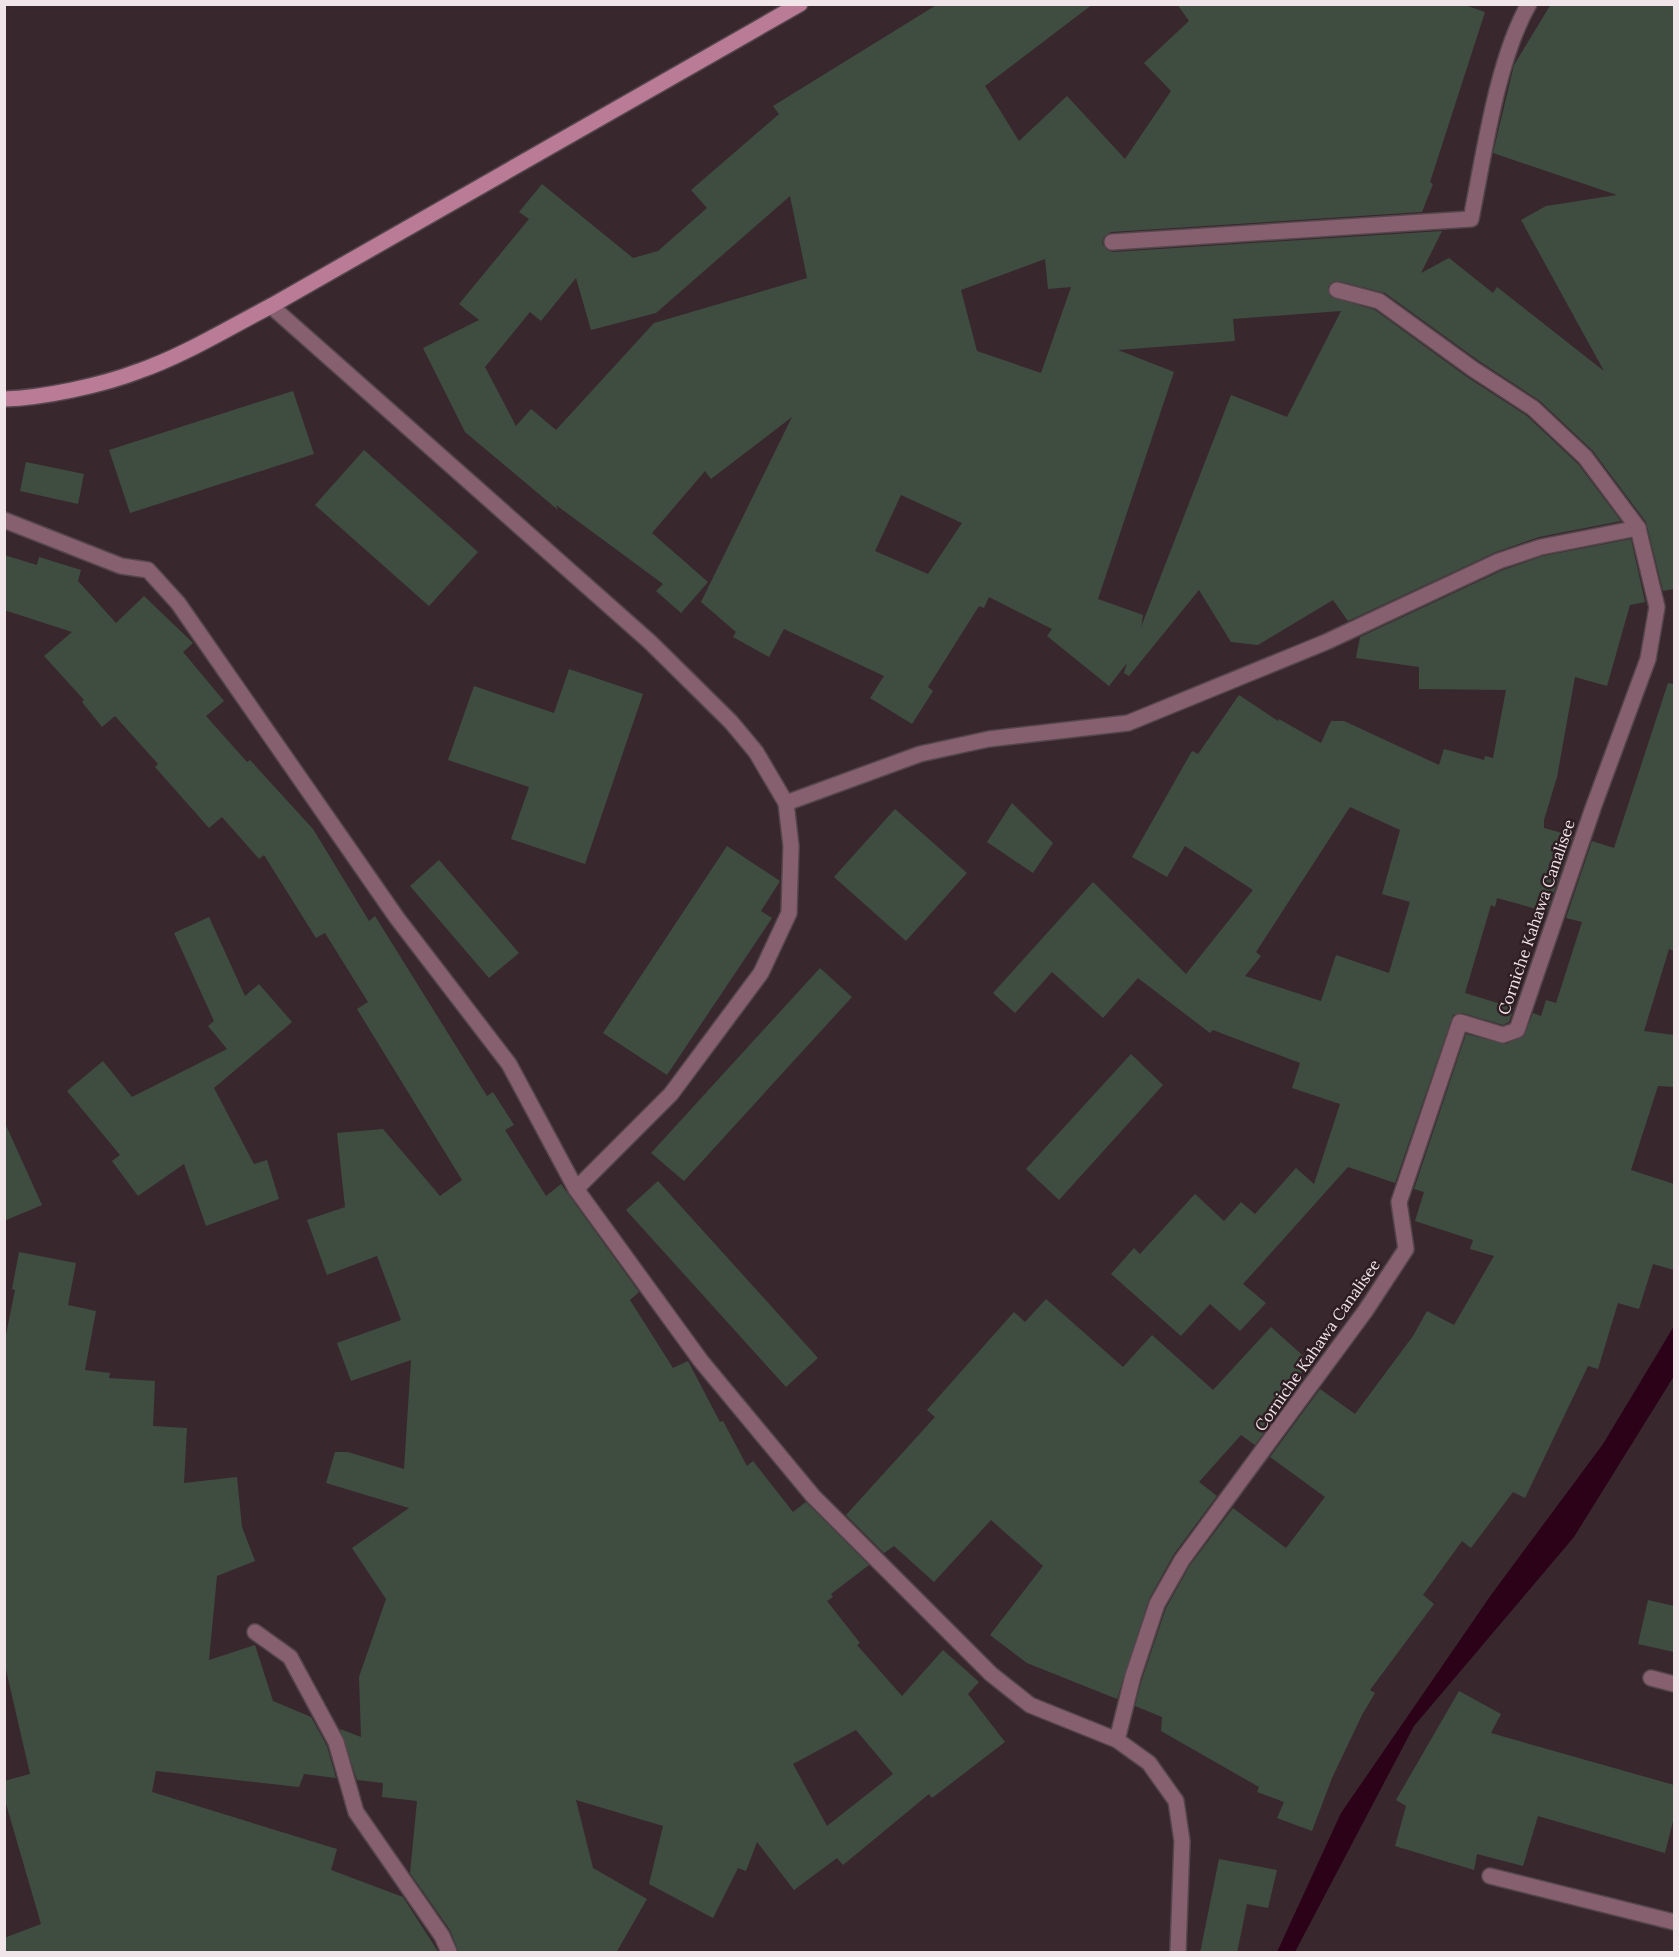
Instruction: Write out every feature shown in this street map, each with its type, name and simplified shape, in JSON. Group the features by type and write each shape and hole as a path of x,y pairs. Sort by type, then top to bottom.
{"street":[{"path":"4,399 34,398 139,371 271,306 800,4"},
{"path":"1112,242 1471,219 1490,124 1513,38 1529,4"},
{"name":"Corniche Kahawa Canalisee","path":"1117,1740 1132,1676 1157,1604 1182,1560 1366,1310 1406,1249 1399,1202 1460,1022 1503,1035 1517,1030 1593,808 1648,659 1658,607 1638,528 1585,457 1533,408 1473,369 1378,301 1337,290"},
{"path":"271,306 650,642 731,722 756,752 786,803 791,846 789,913 761,973 671,1094 576,1189"},
{"path":"4,520 121,566 148,570 177,603 397,918 509,1064 576,1189 700,1361 813,1496 991,1674 1030,1705 1117,1740 1149,1763 1176,1801 1182,1841 1178,1953"},
{"path":"786,803 920,754 990,739 1128,723 1326,642 1499,561 1541,546 1638,528"},
{"path":"255,1632 290,1657 336,1742 356,1812 442,1936 449,1953"},
{"path":"1652,1678 1674,1684"},
{"path":"1490,1876 1674,1922"}],"shaded area":[{"path":"1674,1326 1674,1376 1574,1537 1414,1726 1295,1952 1277,1952 1341,1813 1491,1595 1603,1444"}],"building":[{"path":"938,4 1093,4 985,86 1019,141 1067,96 1125,159 1171,91 1144,63 1189,21 1177,4 1462,4 1485,12 1430,182 1433,184 1422,212 1111,232 1104,237 1102,243 1107,250 1113,252 1442,231 1421,273 1449,258 1493,293 1497,287 1604,371 1521,220 1546,206 1617,195 1493,153 1514,65 1551,4 1674,4 1674,589 1663,591 1646,522 1593,451 1540,401 1479,361 1385,293 1334,281 1328,287 1331,297 1375,310 1467,377 1527,416 1578,464 1621,521 1539,537 1496,552 1348,621 1333,600 1258,645 1231,642 1199,590 1129,676 1124,673 1127,663 1109,686 1047,636 1052,629 989,597 984,608 979,606 928,687 933,691 912,724 870,698 884,676 784,629 769,657 733,637 736,632 701,602 792,417 711,479 705,471 652,533 708,582 681,613 656,591 663,584 556,505 558,510 465,432 423,348 479,320 459,304 529,219 519,212 542,184 633,258 658,251 707,208 691,190 779,114 773,106","holes":["790,196 807,278 654,323 556,430 531,409 516,426 485,367 530,312 541,321 576,278 591,330 656,313","1045,259 1048,289 1071,287 1041,373 977,351 961,290","1341,311 1287,417 1231,395 1141,627 1143,615 1098,599 1174,372 1118,350 1235,341 1233,319","901,495 962,523 928,574 875,551"]},
{"path":"293,391 314,454 130,513 109,450"},
{"path":"364,450 478,552 429,606 315,505"},
{"path":"26,462 84,474 78,504 20,491"},
{"path":"1631,539 1645,602 1630,605 1607,686 1575,677 1557,777 1544,820 1544,828 1573,836 1547,912 1497,898 1495,907 1491,905 1465,993 1514,1008 1509,1022 1503,1025 1462,1013 1453,1015 1395,1183 1348,1167 1243,1284 1266,1303 1240,1331 1210,1304 1181,1336 1111,1274 1134,1248 1140,1254 1195,1194 1224,1221 1241,1202 1255,1214 1296,1168 1314,1184 1340,1104 1292,1088 1300,1063 1213,1030 1210,1033 1138,978 1103,1018 1052,972 1015,1013 993,993 1093,882 1186,974 1253,890 1185,846 1167,877 1132,857 1192,751 1198,754 1239,695 1278,721 1279,719 1321,743 1331,721 1344,721 1439,765 1444,749 1484,760 1485,756 1493,758 1506,690 1419,689 1419,667 1356,658 1360,637 1503,570 1543,556","holes":["1350,807 1400,830 1382,894 1410,902 1389,973 1336,955 1321,1001 1245,976 1261,956 1256,952"]},
{"path":"4,555 37,565 39,557 81,570 78,581 116,623 144,596 193,643 183,652 224,701 206,716 247,762 250,760 313,829 369,921 375,916 487,1096 493,1092 514,1125 505,1130 546,1196 561,1184 639,1292 630,1300 673,1368 688,1361 720,1422 723,1421 747,1466 753,1461 793,1512 806,1502 869,1565 831,1594 833,1597 827,1601 860,1643 857,1645 902,1696 943,1650 979,1682 968,1694 1005,1742 932,1798 929,1794 843,1865 837,1858 794,1890 757,1842 746,1871 738,1868 713,1918 649,1884 663,1826 576,1800 593,1868 647,1899 616,1953 459,1953 450,1930 410,1873 417,1801 382,1797 383,1783 357,1780 340,1729 361,1737 359,1677 386,1599 352,1548 409,1508 326,1483 335,1452 348,1452 404,1469 411,1360 351,1381 337,1343 401,1320 377,1256 327,1275 307,1220 345,1207 337,1133 383,1129 440,1196 462,1180 357,1009 368,1002 325,933 316,938 264,855 259,859 222,817 209,828 155,767 158,764 115,716 102,727 82,702 84,700 44,656 72,632 4,610","holes":["856,1730 893,1774 827,1826 793,1764"]},
{"path":"569,669 643,694 585,864 511,839 529,787 448,760 474,686 554,713"},
{"path":"1668,683 1674,684 1674,951 1669,949 1644,1031 1674,1035 1674,1087 1658,1086 1631,1170 1674,1184 1674,1270 1653,1264 1639,1309 1618,1303 1598,1369 1588,1366 1525,1498 1513,1492 1471,1548 1462,1541 1423,1595 1434,1604 1370,1690 1375,1693 1332,1778 1312,1831 1277,1818 1284,1802 1257,1792 1259,1787 1161,1731 1162,1717 1135,1706 1142,1679 1166,1608 1190,1565 1233,1508 1286,1548 1325,1497 1270,1457 1320,1389 1355,1414 1413,1336 1427,1311 1454,1325 1494,1256 1470,1249 1473,1240 1415,1221 1424,1192 1414,1189 1466,1034 1506,1044 1524,1036 1533,1013 1541,1016 1546,1000 1556,1003 1582,922 1566,918 1592,841 1614,848"},
{"path":"1012,803 1053,843 1033,873 987,842"},
{"path":"895,809 967,873 906,941 834,877"},
{"path":"727,846 780,881 761,911 772,918 667,1075 603,1033"},
{"path":"439,860 519,953 489,978 410,886"},
{"path":"209,917 245,996 259,984 292,1022 214,1088 254,1164 267,1160 279,1199 206,1226 184,1164 138,1196 112,1161 120,1155 67,1091 103,1061 132,1097 227,1049 208,1026 214,1021 174,933"},
{"path":"820,968 852,997 684,1181 651,1153"},
{"path":"1131,1054 1163,1085 1059,1200 1026,1169"},
{"path":"4,1121 42,1205 4,1221"},
{"path":"658,1181 818,1358 786,1387 626,1210"},
{"path":"19,1252 76,1263 68,1305 96,1311 85,1370 110,1373 109,1378 155,1381 153,1426 187,1428 184,1483 237,1477 242,1527 255,1561 217,1576 209,1660 255,1645 273,1701 311,1717 327,1746 336,1778 304,1774 299,1787 156,1771 152,1792 337,1849 331,1870 403,1897 439,1953 4,1953 4,1938 41,1924 4,1797 4,1781 30,1774 4,1661 4,1345 15,1290 12,1289"},
{"path":"1046,1299 1123,1367 1152,1335 1213,1390 1271,1327 1311,1363 1300,1374 1304,1377 1255,1445 1241,1435 1199,1482 1217,1496 1174,1554 1149,1599 1117,1699 1027,1663 990,1635 1043,1566 991,1520 934,1582 894,1546 884,1553 846,1515 935,1417 927,1410 1014,1312 1025,1322"},
{"path":"1648,1600 1674,1606 1674,1652 1638,1644"},
{"path":"1459,1691 1501,1714 1491,1733 1674,1785 1674,1817 1665,1853 1538,1816 1523,1866 1477,1854 1474,1870 1395,1846 1406,1806 1396,1800"},
{"path":"1219,1859 1277,1870 1268,1908 1247,1904 1237,1953 1200,1953"}]}
